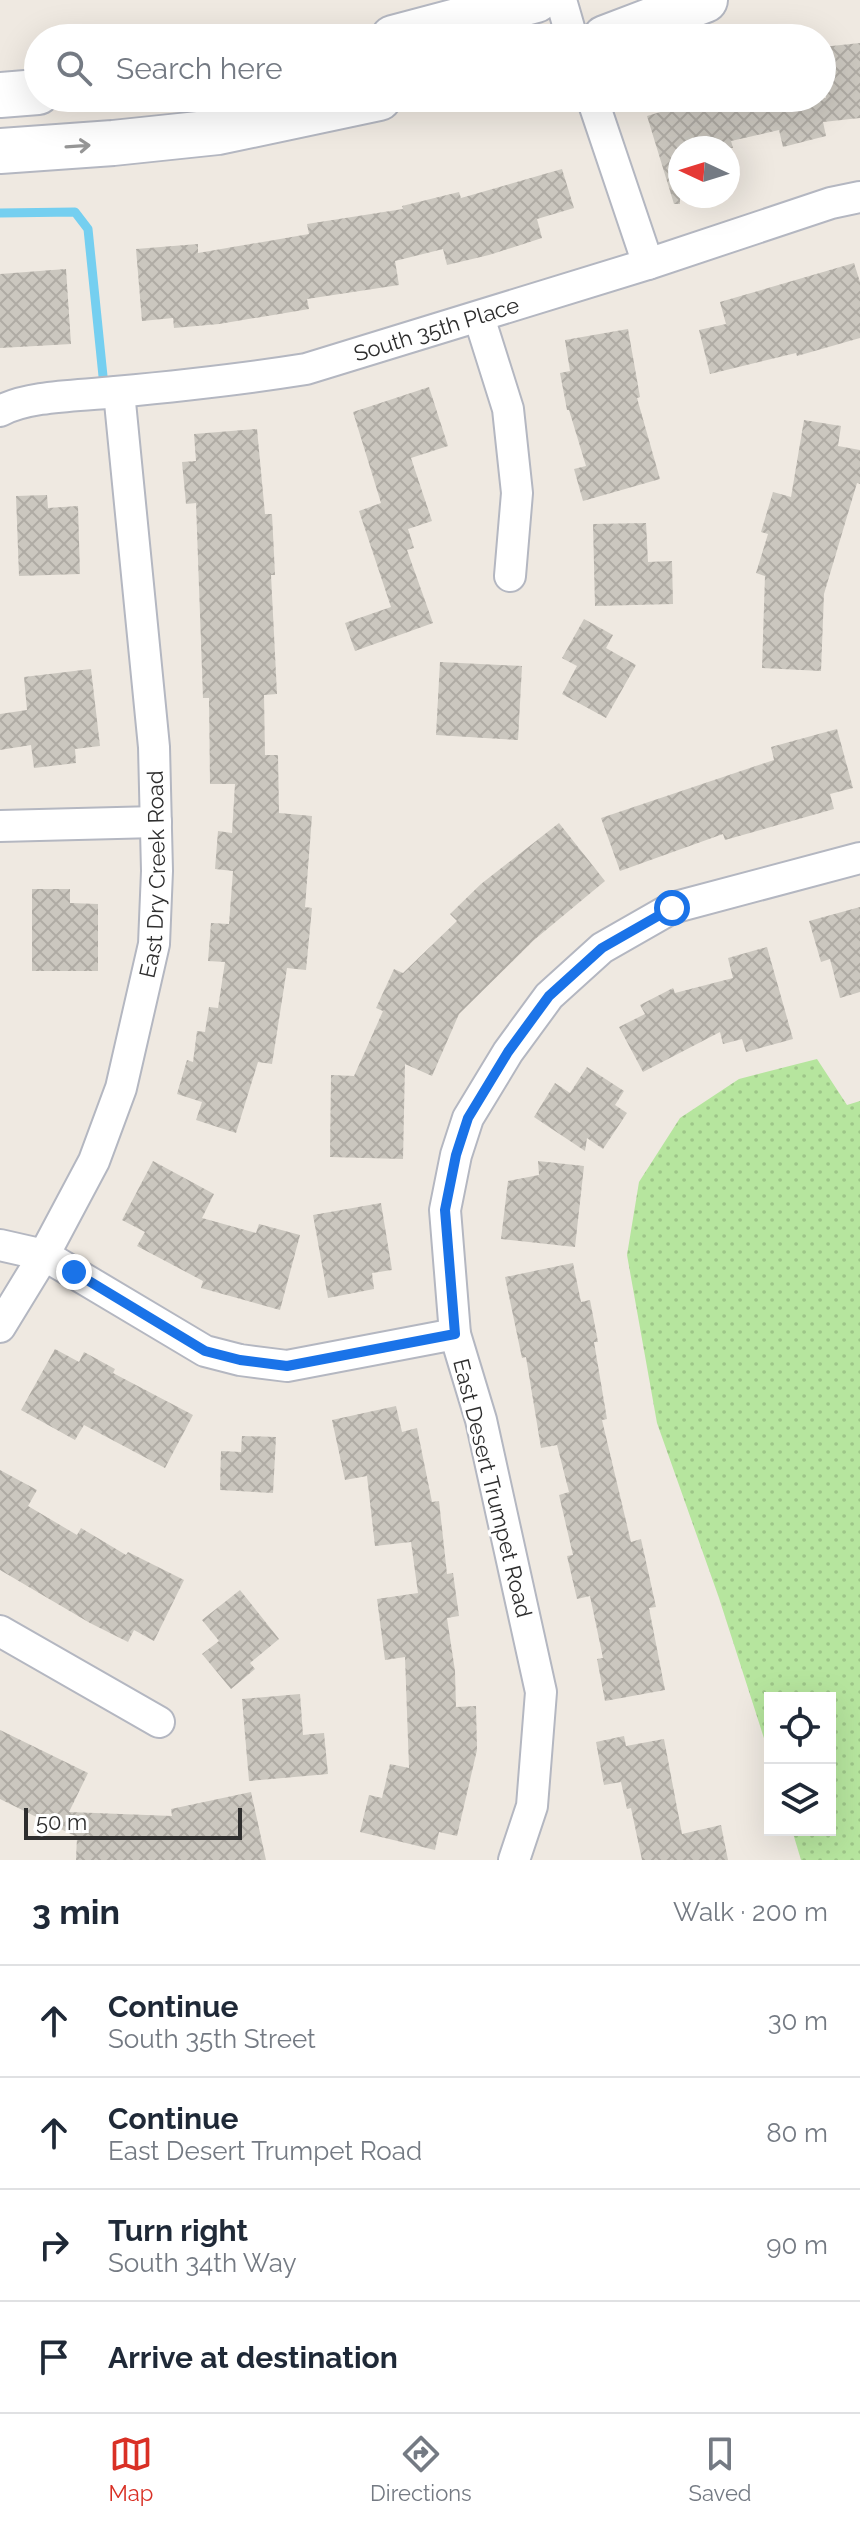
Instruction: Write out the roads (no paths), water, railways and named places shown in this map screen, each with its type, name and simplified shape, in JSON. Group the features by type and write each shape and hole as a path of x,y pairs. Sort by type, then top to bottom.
{"street":[{"path":"446,24 536,0"},
{"path":"561,0 568,24"},
{"path":"642,24 705,0"},
{"path":"0,95 24,93"},
{"path":"0,151 218,132 313,112"},
{"path":"597,112 648,264"},
{"name":"South 35th Place","path":"0,411 9,406 51,399 306,369 648,264 831,203 860,197"},
{"path":"479,317 508,409 517,493 510,576"},
{"name":"East Dry Creek Road","path":"0,1327 44,1255 94,1161 121,1088 154,944 154,747 119,392"},
{"path":"0,826 156,822"},
{"name":"East Desert Trumpet Road","path":"519,1859 532,1806 541,1692 481,1420 455,1334 445,1210 456,1155 468,1118 508,1052 549,996 602,948 672,908 860,858"},
{"path":"0,1245 44,1255 205,1351 240,1360 287,1366 455,1334"},
{"path":"0,1631 159,1722"}],"waterway":[{"path":"0,213 75,212 88,229 103,376"}]}
